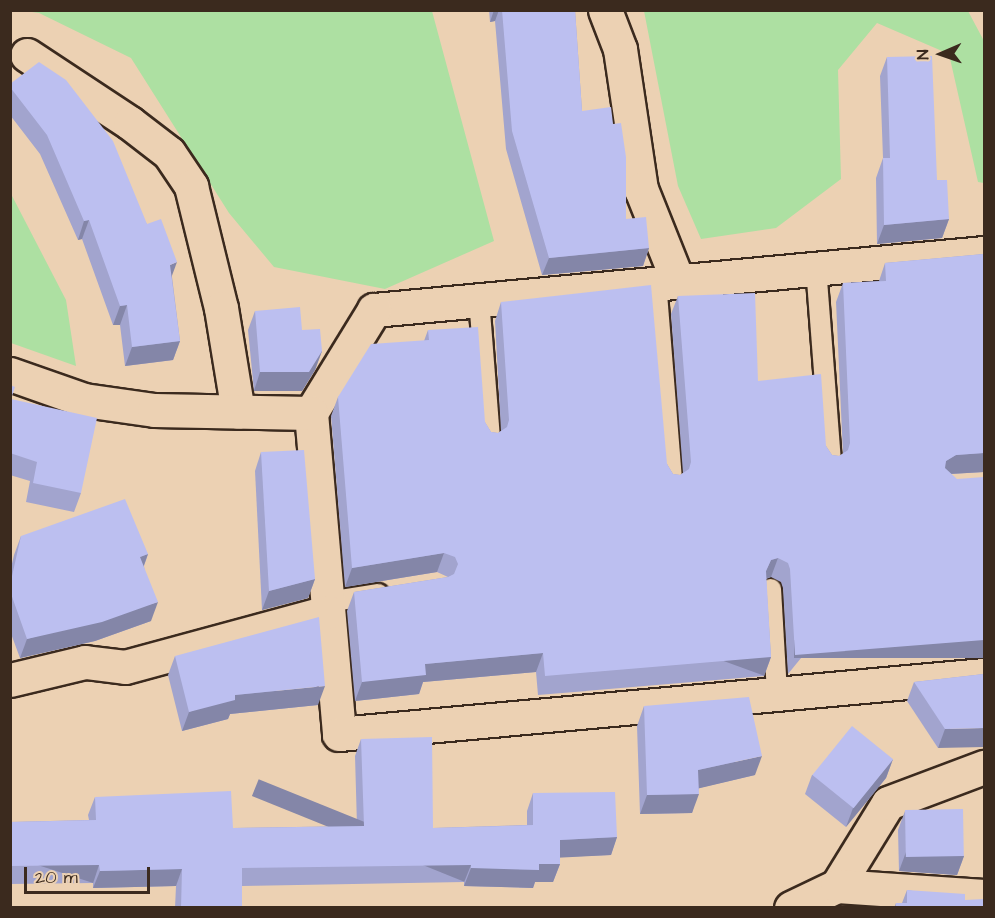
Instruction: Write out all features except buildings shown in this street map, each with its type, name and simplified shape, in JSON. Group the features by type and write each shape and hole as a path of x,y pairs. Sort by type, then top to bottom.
{"street":[{"path":"605,10 620,49 640,189 666,280"},
{"path":"27,55 161,147 190,186 222,308 238,412"},
{"path":"984,253 666,280 374,310 311,413 339,734 984,675"},
{"path":"10,374 84,400 154,410 311,413"},
{"path":"10,680 85,662 125,667 328,607"},
{"path":"837,886 888,803 984,767"},
{"path":"791,908 837,886 984,896"}],"lane":[{"path":"816,267 831,463"},
{"path":"666,280 672,482"},
{"path":"479,299 490,440"},
{"path":"771,590 777,694"},
{"path":"328,607 394,591"}],"green space":[{"path":"25,11 432,11 494,241 385,289 274,267 229,213 131,58 39,13"},
{"path":"644,11 968,11 984,41 984,183 978,182 949,54 877,23 838,70 841,179 776,228 701,239 678,186"},
{"path":"10,192 66,300 76,366 11,343"}]}
